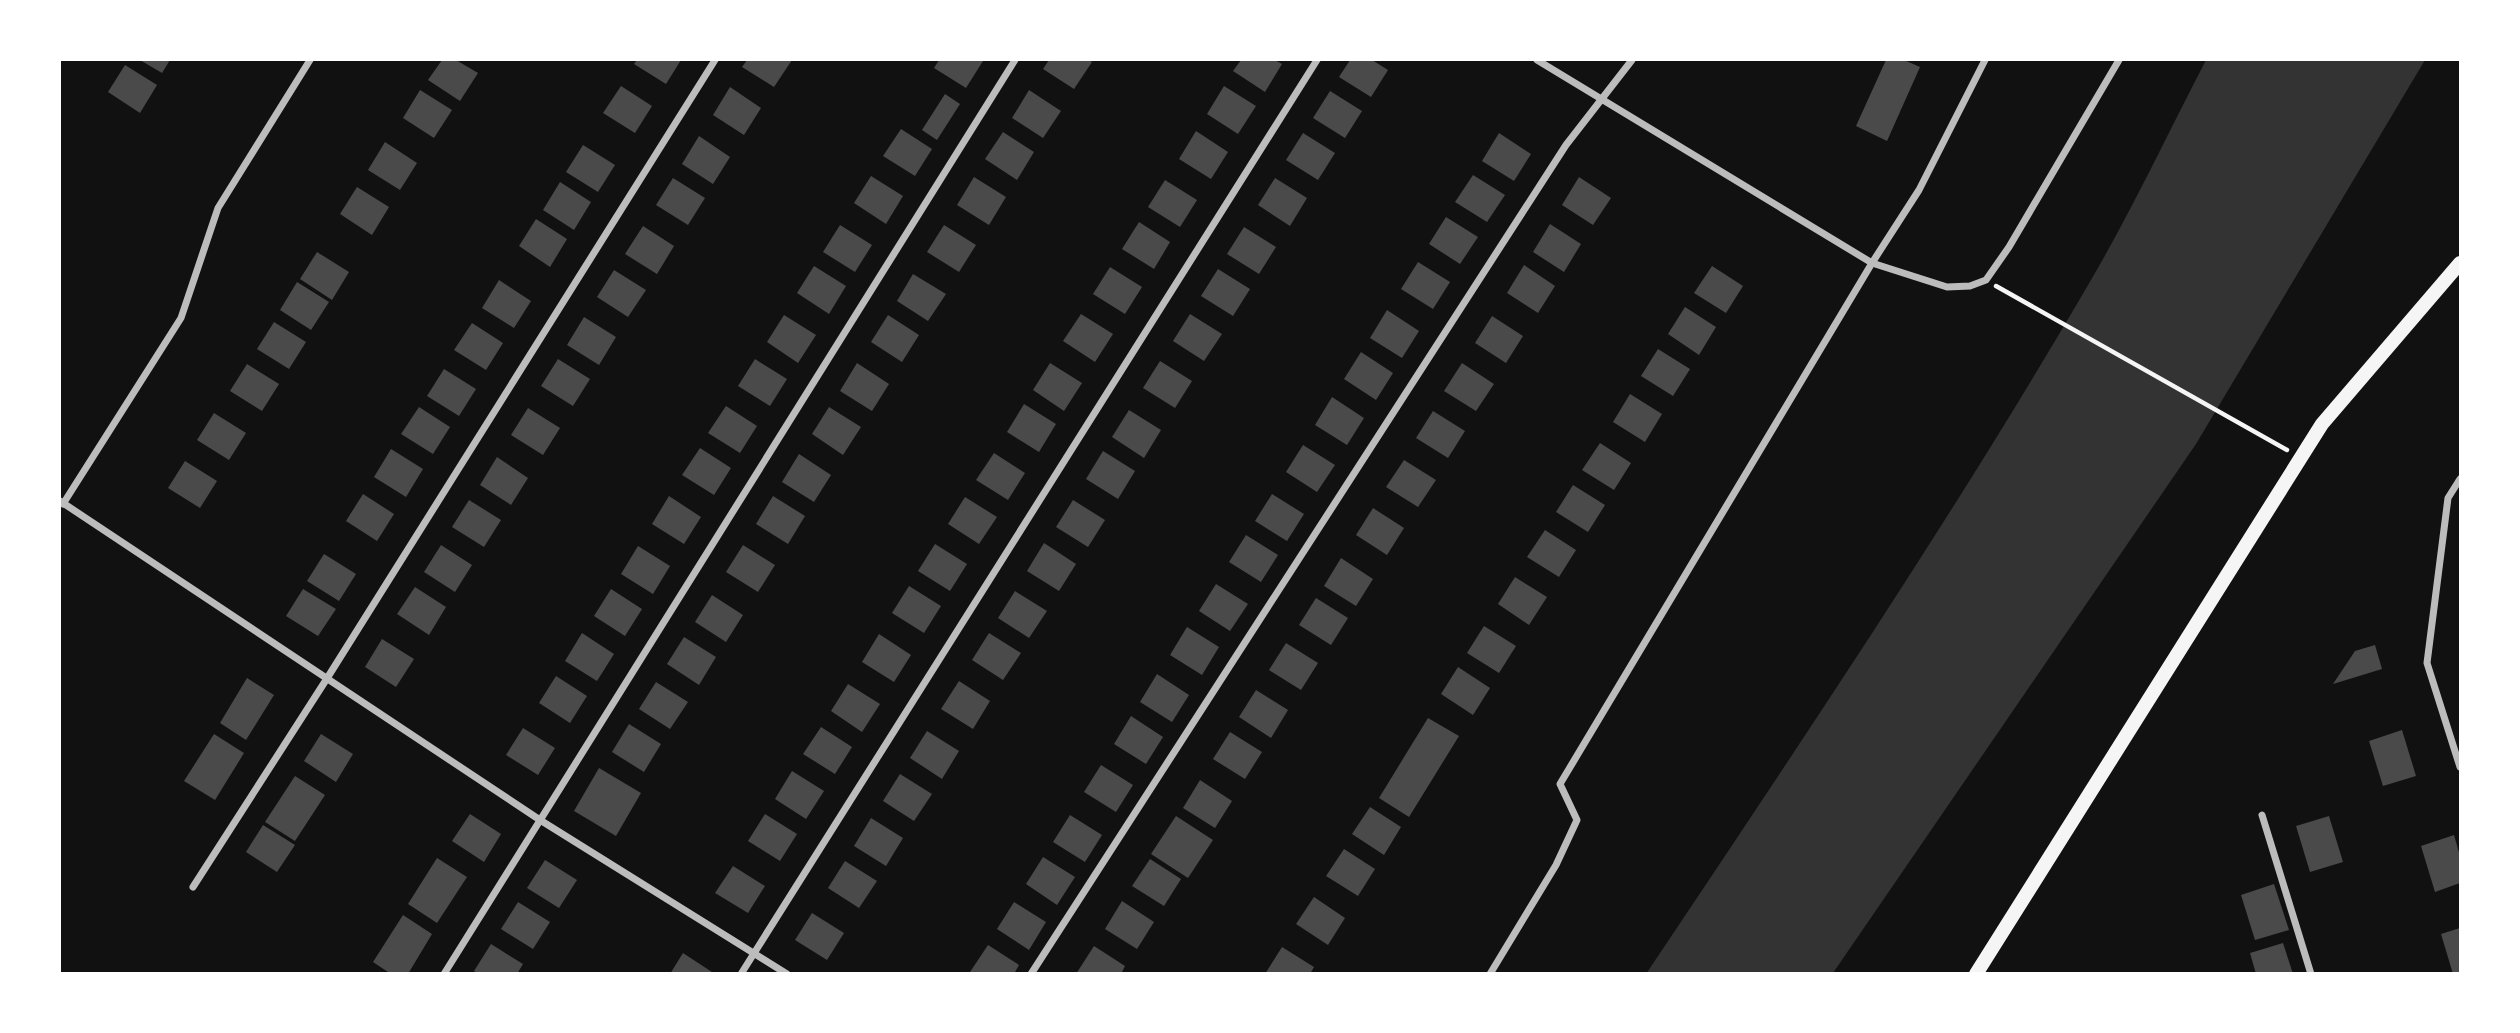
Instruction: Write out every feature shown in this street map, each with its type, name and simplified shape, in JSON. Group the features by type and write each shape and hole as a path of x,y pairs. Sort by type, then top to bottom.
{"main road":[{"path":"1976,974 2322,424 2460,263"}],"street":[{"path":"310,60 218,208 181,318 61,502 540,820 787,974"},
{"path":"193,887 715,60"},
{"path":"444,974 1015,60"},
{"path":"741,974 1317,60"},
{"path":"1538,60 1872,263 1947,287 1970,286 1986,280 2009,247 2119,60"},
{"path":"1031,974 1566,145 1632,60"},
{"path":"1490,974 1556,865 1577,820 1560,784 1872,263 1919,190 1985,60"},
{"path":"2460,479 2448,498 2427,663 2460,767"},
{"path":"2262,815 2311,974"}],"path":[{"path":"2008,293 2301,458"}],"shaded area":[{"path":"2206,60 2425,60 2196,444 1833,973 1646,974 1874,630 2039,368 2121,226"}],"building":[{"path":"140,60 170,60 162,73"},
{"path":"442,60 456,60 478,73 460,101 428,80"},
{"path":"637,60 681,60 666,84 634,64"},
{"path":"747,60 792,60 774,87 742,67"},
{"path":"939,60 983,61 966,88 934,68"},
{"path":"1049,60 1092,62 1074,89 1043,69"},
{"path":"1241,60 1275,60 1282,64 1265,92 1233,71"},
{"path":"1350,60 1372,60 1388,70 1371,97 1339,77"},
{"path":"1886,60 1904,60 1920,67 1887,141 1856,126"},
{"path":"125,65 157,85 140,113 108,92"},
{"path":"621,86 652,106 635,133 603,113"},
{"path":"1224,86 1256,106 1238,134 1207,114"},
{"path":"730,87 761,108 744,135 713,115"},
{"path":"420,90 452,110 434,138 403,118"},
{"path":"1029,90 1061,111 1043,138 1012,118"},
{"path":"1330,91 1362,111 1345,138 1313,118"},
{"path":"945,94 960,104 937,140 922,130"},
{"path":"901,129 932,149 915,176 883,156"},
{"path":"1196,131 1228,152 1211,179 1179,159"},
{"path":"1003,132 1034,152 1017,180 985,159"},
{"path":"1303,133 1335,153 1318,180 1286,160"},
{"path":"1499,133 1531,154 1514,181 1482,161"},
{"path":"699,136 730,157 713,184 682,164"},
{"path":"385,142 417,163 400,190 368,170"},
{"path":"583,145 615,165 598,192 566,172"},
{"path":"1473,175 1505,195 1487,222 1455,202"},
{"path":"871,176 903,196 886,224 854,203"},
{"path":"974,177 1006,197 989,225 957,205"},
{"path":"1579,177 1611,198 1593,225 1562,205"},
{"path":"673,178 705,198 688,225 656,205"},
{"path":"1275,178 1307,198 1290,226 1258,205"},
{"path":"1165,180 1197,200 1180,227 1148,207"},
{"path":"560,182 591,202 574,230 543,210"},
{"path":"357,187 389,207 372,235 340,214"},
{"path":"1446,217 1478,237 1460,264 1429,244"},
{"path":"536,219 567,239 550,267 519,246"},
{"path":"1139,222 1170,242 1154,269 1122,249"},
{"path":"1550,224 1581,244 1564,272 1533,252"},
{"path":"840,225 872,245 855,272 823,252"},
{"path":"944,225 976,245 959,272 927,252"},
{"path":"643,226 674,246 657,274 625,254"},
{"path":"1244,227 1276,247 1259,274 1227,254"},
{"path":"317,252 349,272 332,300 300,279"},
{"path":"1418,262 1450,282 1433,309 1401,289"},
{"path":"1524,265 1555,286 1538,313 1507,293"},
{"path":"814,266 846,286 829,314 797,293"},
{"path":"1712,266 1743,286 1726,313 1694,293"},
{"path":"1110,267 1142,287 1125,314 1093,294"},
{"path":"1218,269 1250,289 1233,316 1201,296"},
{"path":"614,270 646,290 628,317 597,297"},
{"path":"913,274 946,294 928,321 897,301"},
{"path":"499,280 531,301 514,328 482,308"},
{"path":"297,282 329,302 311,330 280,310"},
{"path":"1685,307 1716,327 1699,355 1668,334"},
{"path":"1387,310 1419,331 1402,358 1370,338"},
{"path":"1081,314 1113,334 1095,362 1063,341"},
{"path":"1190,314 1222,334 1204,361 1173,341"},
{"path":"784,315 816,335 798,363 767,342"},
{"path":"888,315 919,335 902,362 871,342"},
{"path":"1492,316 1523,336 1506,363 1475,343"},
{"path":"584,317 616,337 599,365 567,345"},
{"path":"274,322 306,342 289,369 257,349"},
{"path":"472,323 503,343 486,370 454,350"},
{"path":"1658,349 1690,369 1673,396 1641,376"},
{"path":"1361,352 1393,373 1376,400 1344,379"},
{"path":"558,359 590,379 573,406 541,386"},
{"path":"755,359 787,379 770,406 738,386"},
{"path":"1160,361 1192,381 1175,408 1143,388"},
{"path":"857,363 889,384 872,411 840,391"},
{"path":"1050,363 1082,383 1064,411 1033,390"},
{"path":"1462,363 1494,384 1476,411 1444,391"},
{"path":"247,364 279,384 262,411 230,391"},
{"path":"444,369 476,389 459,416 427,396"},
{"path":"1630,394 1662,414 1645,442 1613,422"},
{"path":"1332,397 1364,418 1347,445 1315,425"},
{"path":"1024,404 1056,424 1039,452 1007,432"},
{"path":"726,406 757,426 740,453 708,433"},
{"path":"419,407 450,427 433,454 401,434"},
{"path":"829,407 861,427 843,455 812,434"},
{"path":"528,408 560,428 543,455 511,435"},
{"path":"1129,410 1161,430 1144,458 1112,437"},
{"path":"1433,411 1465,431 1448,458 1416,438"},
{"path":"214,413 246,433 229,460 197,440"},
{"path":"1600,443 1631,463 1614,490 1582,470"},
{"path":"1303,445 1335,465 1317,492 1286,472"},
{"path":"700,448 731,468 714,495 682,475"},
{"path":"391,449 423,469 406,497 374,477"},
{"path":"1103,451 1135,471 1118,499 1086,479"},
{"path":"994,453 1025,473 1008,500 976,480"},
{"path":"799,454 831,475 814,502 782,482"},
{"path":"497,457 528,478 511,505 480,485"},
{"path":"1404,460 1436,480 1418,507 1386,487"},
{"path":"185,461 217,481 200,508 168,488"},
{"path":"1573,485 1605,505 1588,532 1556,512"},
{"path":"363,494 394,514 377,541 346,521"},
{"path":"1272,494 1304,514 1287,541 1255,521"},
{"path":"669,496 701,517 684,544 652,524"},
{"path":"773,496 805,516 788,544 756,524"},
{"path":"965,497 997,517 979,544 948,524"},
{"path":"469,500 501,520 484,547 452,527"},
{"path":"1073,500 1105,520 1088,547 1056,527"},
{"path":"1373,508 1404,528 1387,555 1356,535"},
{"path":"1545,530 1576,550 1559,577 1527,557"},
{"path":"1246,535 1278,555 1261,582 1229,562"},
{"path":"1044,543 1076,564 1059,591 1027,571"},
{"path":"935,544 967,564 950,591 918,571"},
{"path":"441,545 472,565 455,592 424,572"},
{"path":"743,545 775,565 758,592 726,572"},
{"path":"638,546 670,566 653,594 621,574"},
{"path":"324,554 356,574 339,601 307,581"},
{"path":"1341,558 1373,579 1356,606 1324,586"},
{"path":"1515,577 1547,597 1529,625 1498,604"},
{"path":"1216,584 1248,604 1230,631 1199,611"},
{"path":"909,586 941,606 924,633 892,613"},
{"path":"415,587 446,607 429,635 397,614"},
{"path":"303,589 336,609 318,636 286,616"},
{"path":"611,589 642,609 625,636 594,616"},
{"path":"1015,591 1047,611 1029,638 998,618"},
{"path":"712,595 743,615 726,642 695,622"},
{"path":"1316,598 1348,618 1331,645 1299,625"},
{"path":"1484,626 1516,646 1499,673 1467,653"},
{"path":"1187,627 1219,647 1202,675 1170,655"},
{"path":"582,633 614,654 597,681 565,661"},
{"path":"989,633 1021,653 1003,680 972,660"},
{"path":"879,634 911,655 894,682 862,662"},
{"path":"684,637 716,657 699,685 667,664"},
{"path":"382,639 414,659 396,687 365,667"},
{"path":"1286,643 1318,663 1301,690 1269,670"},
{"path":"2375,645 2382,669 2333,684 2355,651"},
{"path":"1458,667 1490,688 1473,715 1441,694"},
{"path":"1157,674 1189,695 1172,722 1140,702"},
{"path":"556,676 587,696 570,723 539,703"},
{"path":"247,678 274,695 246,740 220,723"},
{"path":"959,681 990,701 973,729 941,709"},
{"path":"656,682 688,702 670,729 639,709"},
{"path":"848,684 880,704 862,732 831,711"},
{"path":"1256,690 1288,710 1271,738 1239,717"},
{"path":"1131,716 1163,737 1146,764 1114,744"},
{"path":"1428,718 1459,736 1409,817 1379,798"},
{"path":"629,724 661,744 644,772 612,752"},
{"path":"821,727 852,747 835,774 803,754"},
{"path":"523,728 555,748 538,775 506,755"},
{"path":"2402,730 2416,776 2383,786 2369,741"},
{"path":"927,731 959,751 942,779 910,758"},
{"path":"1230,732 1262,752 1245,779 1213,759"},
{"path":"214,734 244,753 215,800 184,781"},
{"path":"321,734 353,754 336,782 304,761"},
{"path":"1101,765 1133,785 1116,812 1084,792"},
{"path":"599,768 641,793 616,836 574,811"},
{"path":"792,771 824,791 806,819 775,799"},
{"path":"900,774 932,794 914,821 883,801"},
{"path":"295,776 325,795 295,841 265,822"},
{"path":"1200,780 1232,801 1215,828 1183,808"},
{"path":"1370,807 1401,827 1384,855 1352,834"},
{"path":"470,814 501,834 484,862 452,841"},
{"path":"765,814 797,834 780,861 748,841"},
{"path":"1070,815 1102,835 1085,862 1053,842"},
{"path":"1176,816 1213,840 1188,878 1151,854"},
{"path":"2329,816 2343,862 2310,872 2296,826"},
{"path":"871,818 903,838 886,866 854,846"},
{"path":"263,825 295,845 277,872 246,852"},
{"path":"2454,835 2460,856 2460,883 2435,892 2421,846"},
{"path":"1344,849 1375,869 1358,896 1326,876"},
{"path":"1043,857 1075,877 1057,905 1026,884"},
{"path":"437,858 467,877 437,923 408,904"},
{"path":"1150,859 1181,879 1164,906 1132,886"},
{"path":"545,860 577,880 559,908 527,888"},
{"path":"845,861 877,881 859,908 828,888"},
{"path":"733,866 765,886 748,913 715,893"},
{"path":"2274,884 2289,930 2255,940 2241,895"},
{"path":"1314,897 1345,918 1328,945 1296,924"},
{"path":"1122,901 1154,922 1137,949 1105,929"},
{"path":"518,902 550,922 533,949 501,929"},
{"path":"1014,902 1046,922 1029,950 997,929"},
{"path":"812,913 844,933 827,960 795,940"},
{"path":"403,915 432,934 408,974 391,974 373,962"},
{"path":"2460,928 2460,974 2453,974 2441,934"},
{"path":"2283,943 2293,974 2256,974 2250,953"},
{"path":"491,944 523,964 517,974 478,974 474,971"},
{"path":"988,945 1019,965 1014,974 970,972"},
{"path":"1094,946 1125,966 1121,974 1076,974"},
{"path":"1282,947 1314,967 1310,974 1265,974"},
{"path":"683,953 715,974 670,974"}]}
